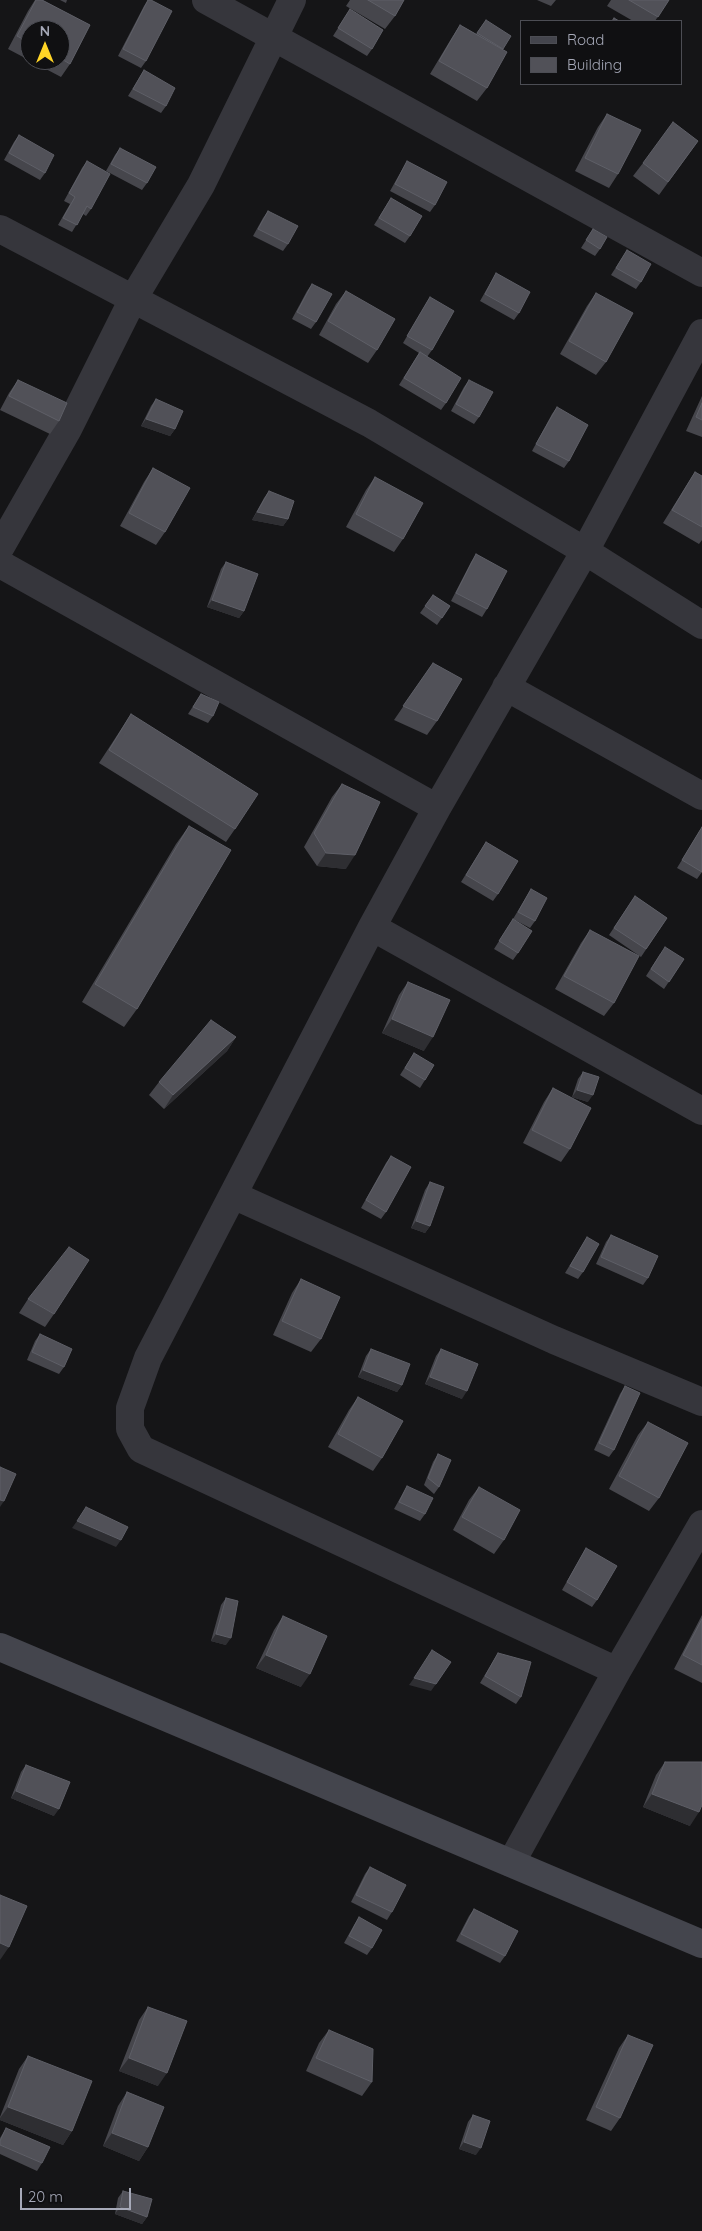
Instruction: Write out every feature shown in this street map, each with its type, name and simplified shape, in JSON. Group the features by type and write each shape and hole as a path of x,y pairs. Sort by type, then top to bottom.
{"main road":[{"path":"0,1647 702,1944"}],"street":[{"path":"206,0 702,273"},
{"path":"0,548 68,429 133,299 201,185 292,0"},
{"path":"0,229 369,423 585,551 702,625"},
{"path":"617,1671 142,1449 130,1429 130,1408 148,1358 372,928 437,808 585,551 702,333"},
{"path":"0,564 437,808"},
{"path":"506,687 702,796"},
{"path":"372,928 702,1111"},
{"path":"233,1194 554,1340 702,1402"},
{"path":"511,1863 617,1671 702,1524"}],"building":[{"path":"36,0 42,0 90,25 70,64 70,20 25,20"},
{"path":"148,0 172,11 146,61 123,49"},
{"path":"368,0 404,0 395,16"},
{"path":"629,0 669,0 658,17"},
{"path":"350,9 383,30 372,49 338,28"},
{"path":"486,20 511,36 503,49 477,33"},
{"path":"460,25 507,52 487,88 439,61"},
{"path":"144,70 175,88 166,106 133,89"},
{"path":"607,114 641,130 618,174 585,158"},
{"path":"673,122 698,141 668,182 643,163"},
{"path":"19,135 54,155 45,173 9,153"},
{"path":"120,148 156,167 147,183 111,164"},
{"path":"87,161 110,174 91,209 87,206 77,225 63,218 75,197 69,193"},
{"path":"407,161 447,182 435,205 395,184"},
{"path":"391,198 422,216 410,236 379,218"},
{"path":"268,211 298,226 288,244 258,229"},
{"path":"593,229 607,237 600,249 586,240"},
{"path":"627,250 651,264 641,282 616,268"},
{"path":"496,273 530,292 519,313 485,294"},
{"path":"312,284 332,294 316,322 297,312"},
{"path":"346,291 395,319 377,350 328,321"},
{"path":"596,293 633,313 606,362 569,341"},
{"path":"430,297 454,311 432,350 407,336"},
{"path":"420,352 461,378 446,403 404,378"},
{"path":"18,380 67,403 59,421 9,396"},
{"path":"469,380 493,392 479,417 456,404"},
{"path":"156,399 183,411 175,429 146,419"},
{"path":"702,403 702,420 696,417"},
{"path":"557,407 588,425 569,461 536,444"},
{"path":"153,468 190,488 165,532 129,513"},
{"path":"695,472 702,476 702,527 672,510"},
{"path":"375,477 423,503 403,539 356,514"},
{"path":"269,491 294,501 288,519 257,512"},
{"path":"476,554 507,571 487,609 456,593"},
{"path":"226,562 258,574 244,611 212,600"},
{"path":"433,595 450,606 442,618 425,606"},
{"path":"433,663 462,679 437,721 403,706"},
{"path":"201,694 219,702 213,716 193,707"},
{"path":"131,714 258,794 235,829 109,750"},
{"path":"342,784 380,802 355,855 326,853 314,833"},
{"path":"189,826 231,850 137,1009 95,984"},
{"path":"702,827 702,872 682,860"},
{"path":"486,842 518,861 498,894 466,875"},
{"path":"531,889 547,898 535,921 518,912"},
{"path":"635,896 667,918 646,949 614,928"},
{"path":"513,919 532,931 518,953 499,941"},
{"path":"590,930 639,956 614,1003 564,976"},
{"path":"665,947 684,959 669,982 651,969"},
{"path":"408,982 450,1000 433,1037 392,1019"},
{"path":"211,1020 236,1037 173,1095 159,1082"},
{"path":"414,1053 434,1065 425,1080 405,1068"},
{"path":"583,1072 599,1077 593,1095 577,1090"},
{"path":"553,1088 591,1108 570,1149 532,1130"},
{"path":"391,1156 411,1167 386,1212 366,1200"},
{"path":"430,1182 444,1187 430,1226 416,1221"},
{"path":"611,1235 658,1256 648,1278 601,1257"},
{"path":"587,1237 599,1244 583,1272 570,1266"},
{"path":"69,1247 89,1260 54,1314 28,1299"},
{"path":"301,1279 340,1297 321,1339 282,1321"},
{"path":"40,1334 72,1349 64,1367 32,1352"},
{"path":"371,1349 410,1364 402,1385 363,1370"},
{"path":"441,1349 478,1364 467,1391 430,1377"},
{"path":"625,1386 640,1393 614,1450 599,1443"},
{"path":"358,1397 403,1421 382,1458 338,1434"},
{"path":"648,1422 688,1443 659,1498 619,1476"},
{"path":"438,1454 451,1460 439,1487 428,1478"},
{"path":"0,1467 16,1474 4,1501 0,1500"},
{"path":"407,1486 433,1498 425,1514 399,1502"},
{"path":"479,1487 520,1510 504,1540 462,1517"},
{"path":"86,1507 128,1527 121,1540 77,1521"},
{"path":"586,1548 617,1566 597,1600 567,1582"},
{"path":"226,1598 238,1601 231,1638 216,1634"},
{"path":"283,1616 327,1636 310,1674 266,1655"},
{"path":"702,1619 702,1665 683,1655"},
{"path":"432,1650 451,1662 436,1684 414,1678"},
{"path":"498,1653 531,1662 521,1697 485,1676"},
{"path":"665,1762 702,1762 702,1805 699,1812 652,1794"},
{"path":"26,1765 70,1782 59,1809 16,1791"},
{"path":"370,1867 406,1885 392,1912 356,1895"},
{"path":"0,1895 27,1906 9,1947 0,1943"},
{"path":"474,1909 518,1931 505,1956 461,1934"},
{"path":"359,1917 382,1930 372,1948 349,1936"},
{"path":"148,2007 187,2021 167,2073 129,2058"},
{"path":"329,2030 373,2049 372,2082 316,2058"},
{"path":"628,2035 653,2045 620,2118 596,2107"},
{"path":"28,2056 92,2081 72,2131 8,2107"},
{"path":"127,2092 164,2107 148,2147 112,2133"},
{"path":"473,2115 490,2121 481,2148 464,2142"},
{"path":"6,2128 50,2147 42,2163 0,2145"},
{"path":"123,2191 152,2199 147,2217 120,2207"}]}
